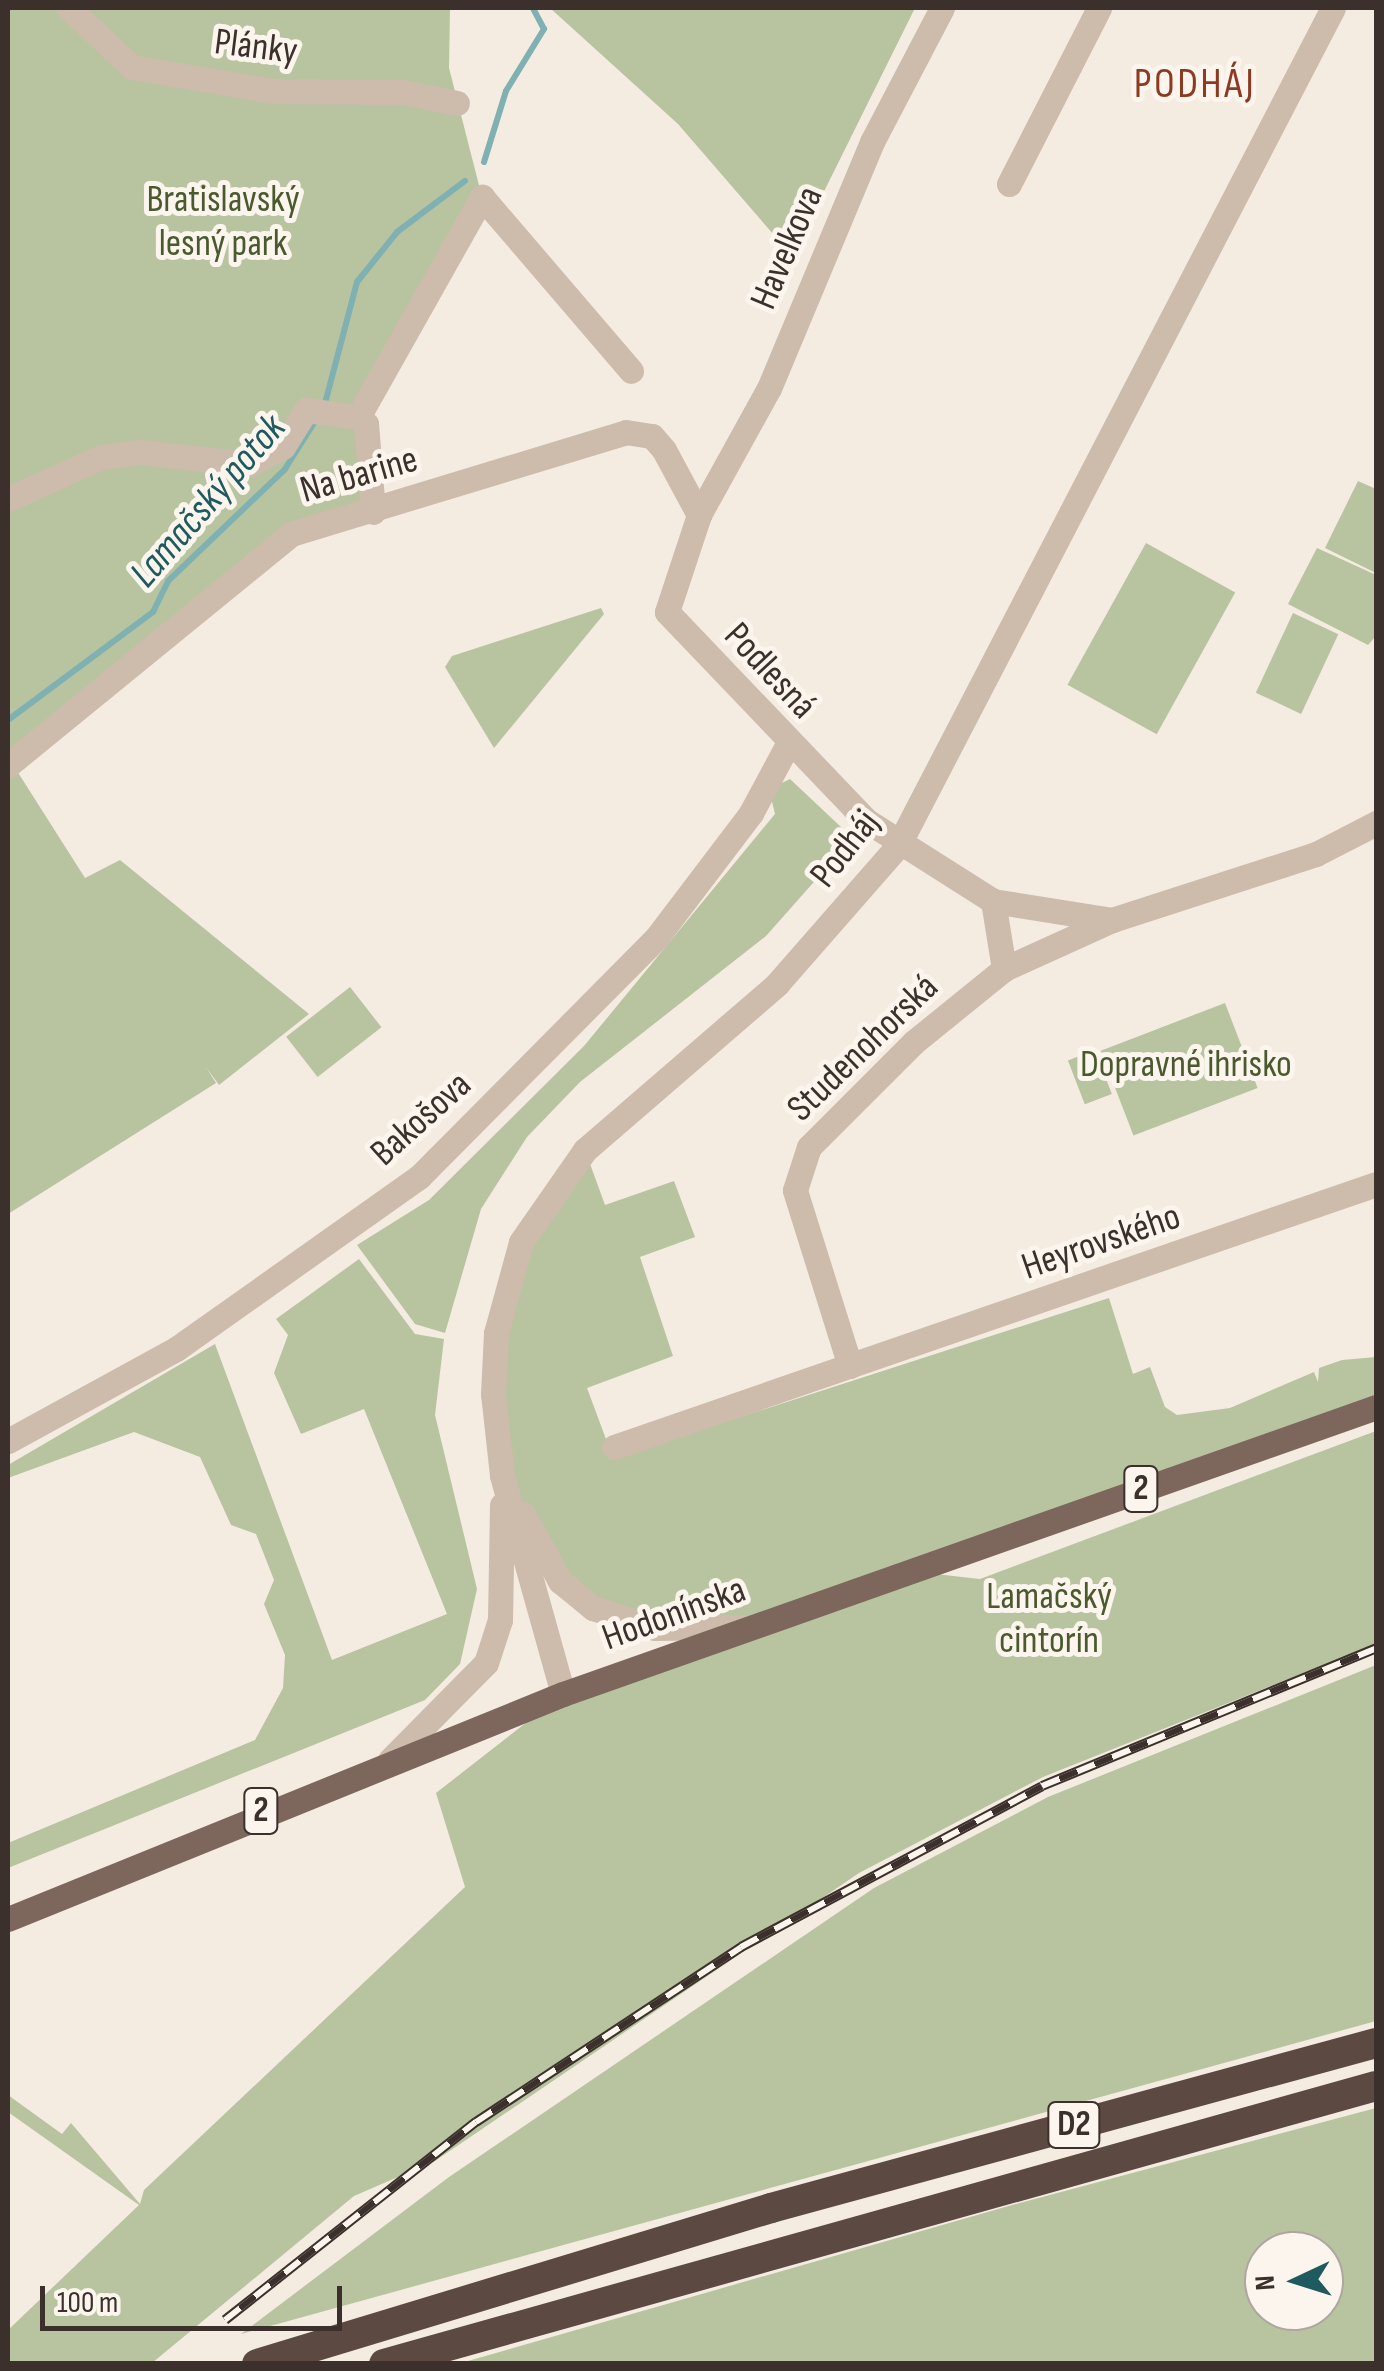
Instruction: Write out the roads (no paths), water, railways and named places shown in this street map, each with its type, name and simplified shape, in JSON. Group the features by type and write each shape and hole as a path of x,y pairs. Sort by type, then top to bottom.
{"highway":[{"name":"D2","path":"257,2364 772,2208 1376,2043"},
{"name":"D2","path":"384,2364 782,2246 1376,2086"}],"main road":[{"name":"Hodonínska","path":"8,1919 390,1760 564,1694 1376,1407"}],"street":[{"name":"Plánky","path":"69,8 132,66 272,92 403,92 456,103"},
{"name":"Havelkova","path":"699,516 769,388 872,142 942,8"},
{"path":"1009,184 1099,8"},
{"name":"Podháj","path":"564,1694 502,1475 496,1333 536,1212 612,1123 790,971 898,846 1333,8"},
{"path":"347,415 482,197 631,371"},
{"path":"8,499 120,454 248,464 283,447 308,410 347,415 366,424 373,512"},
{"name":"Na barine","path":"8,765 291,534 638,431 664,450 699,516"},
{"name":"Podlesná","path":"699,516 667,612 788,746 898,846"},
{"name":"Bakošova","path":"8,1441 176,1350 419,1177 657,937 751,813 788,746"},
{"name":"Studenohorská","path":"850,1366 795,1190 809,1147 914,1042 1004,969 1112,920 1316,854 1376,823"},
{"name":"Studenohorská","path":"898,846 992,900 1112,920"},
{"path":"992,900 1004,969"},
{"name":"Heyrovského","path":"614,1447 1376,1184"},
{"path":"502,1475 560,1581 592,1608 655,1628 752,1626"},
{"path":"390,1760 474,1682 491,1650 500,1620 502,1475"}],"waterway":[{"name":"Lamačský potok","path":"484,162 506,91 544,29 533,8"},
{"name":"Lamačský potok","path":"324,407 357,282 397,232 465,181"},
{"name":"Lamačský potok","path":"8,720 153,612 168,581 285,469 317,418"}],"railway":[{"path":"225,2320 476,2122 741,1947 1042,1786 1376,1648"}],"district":[{"name":"PODHÁJ","path":"1195,85"}],"park label":[{"name":"Bratislavský lesný park","path":"223,222"},
{"name":"Dopravné ihrisko","path":"1186,1065"},
{"name":"Lamačský cintorín","path":"1049,1619"}]}
